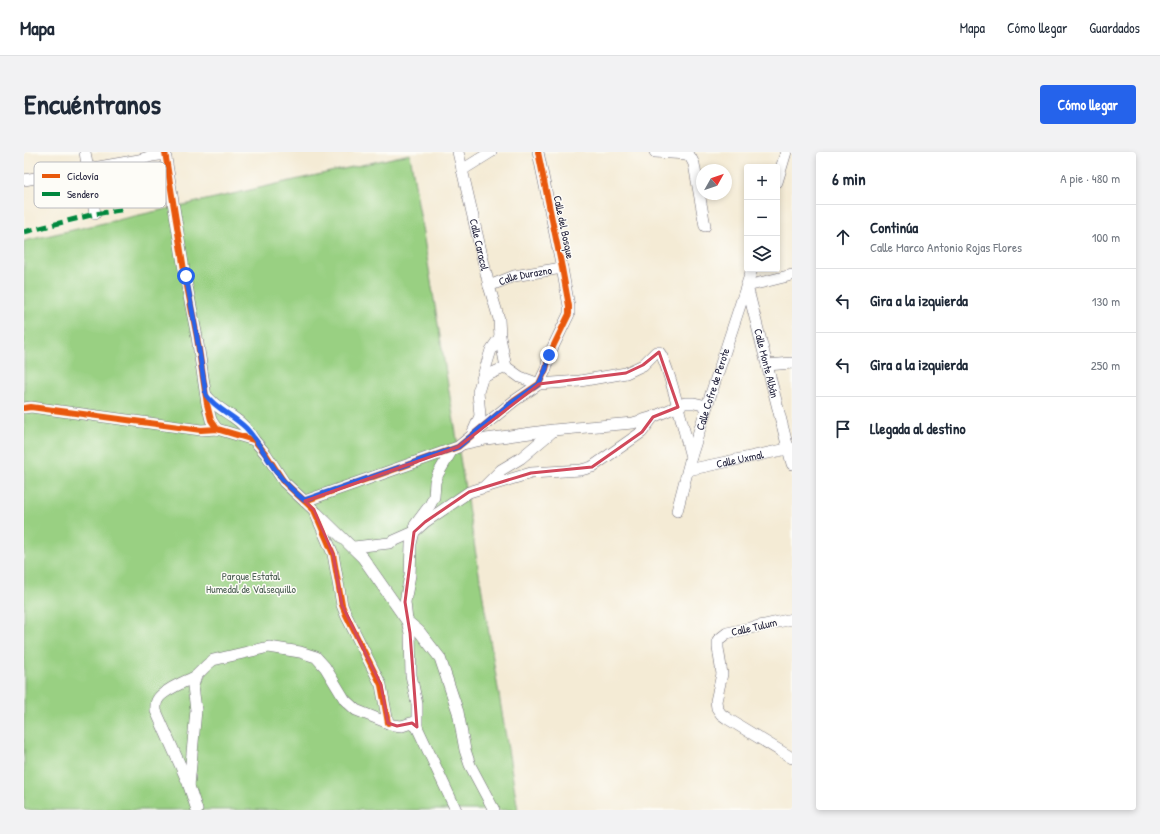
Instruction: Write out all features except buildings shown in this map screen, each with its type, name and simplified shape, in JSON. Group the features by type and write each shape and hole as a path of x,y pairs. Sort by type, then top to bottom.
{"street":[{"path":"85,152 87,162"},
{"name":"Calle Caracol","path":"458,152 489,286 499,319 500,337 506,367"},
{"path":"462,170 491,152"},
{"name":"Calle del Bosque","path":"538,152 569,306 569,314 551,351 546,369 539,384"},
{"path":"655,152 688,154 691,158 694,164 705,226"},
{"path":"780,178 787,167 786,152"},
{"path":"129,162 166,153 210,420 217,429"},
{"path":"24,180 34,178"},
{"path":"93,208 94,214"},
{"name":"Calle Durazno","path":"489,286 514,276 562,268"},
{"name":"Calle Cofre de Perote","path":"677,510 691,457 751,272"},
{"path":"747,286 792,275"},
{"name":"Calle Monte Albán","path":"747,286 790,449 792,464"},
{"path":"472,434 480,416 478,392 491,350 500,337"},
{"path":"483,377 506,367 520,377 539,384 580,381 626,373 643,365 656,352 661,354 667,370 691,457"},
{"path":"767,365 792,363"},
{"path":"304,500 418,460 452,450 462,444 472,434 514,401 539,384"},
{"path":"206,395 210,402 233,417 244,427 266,454 281,478 364,558 407,621 419,631 440,658 458,712 465,750 473,772 494,810"},
{"path":"462,444 486,439 553,430 633,423 654,417 685,404 694,403 707,406"},
{"path":"24,408 31,407 201,430 217,429 254,440"},
{"path":"354,547 381,545 410,534 424,522 469,492 531,473 581,470 592,467 642,432 654,417"},
{"path":"483,488 501,470 521,458 553,430"},
{"name":"Calle Uxmal","path":"688,470 790,449"},
{"path":"452,450 438,474 435,482 434,498 410,534 410,575 405,602 410,633 411,675 417,704 417,727 456,810"},
{"path":"314,510 333,554 344,610 381,685 388,723"},
{"name":"Calle Tulum","path":"792,619 727,633 718,640 722,674 716,701 721,714 792,758"},
{"path":"198,810 156,712 156,704 158,699 163,694 196,676 213,660 261,648 278,648 316,657 325,667 345,700 356,710 397,726 411,724 417,727"},
{"path":"189,786 196,710 193,686 196,676"}],"highlighted area":[{"path":"659,352 678,407 653,417 642,432 592,467 531,473 469,492 425,522 414,532 405,602 410,633 417,727 412,723 397,726 388,723 381,685 342,605 333,554 314,510 305,501 458,447 539,384 626,373 643,365"}],"green space":[{"name":"Parque Estatal Humedal de Valsequillo","path":"410,154 518,810 24,810 24,241"}],"marked path":[{"path":"24,232 95,214 126,209"}],"cycle path":[{"path":"165,152 207,404 211,420 217,429"},
{"path":"305,501 458,447 514,401 539,384 546,369 549,355 569,314 569,306 538,152"},
{"path":"24,408 31,407 201,430 217,429 254,440 266,454 284,482 314,510 333,554 342,605 381,685 388,723"}],"route":[{"path":"186,276 206,395 210,402 233,417 248,431 266,454 284,482 304,500 458,447 507,406 539,384 546,369 549,355"}]}
